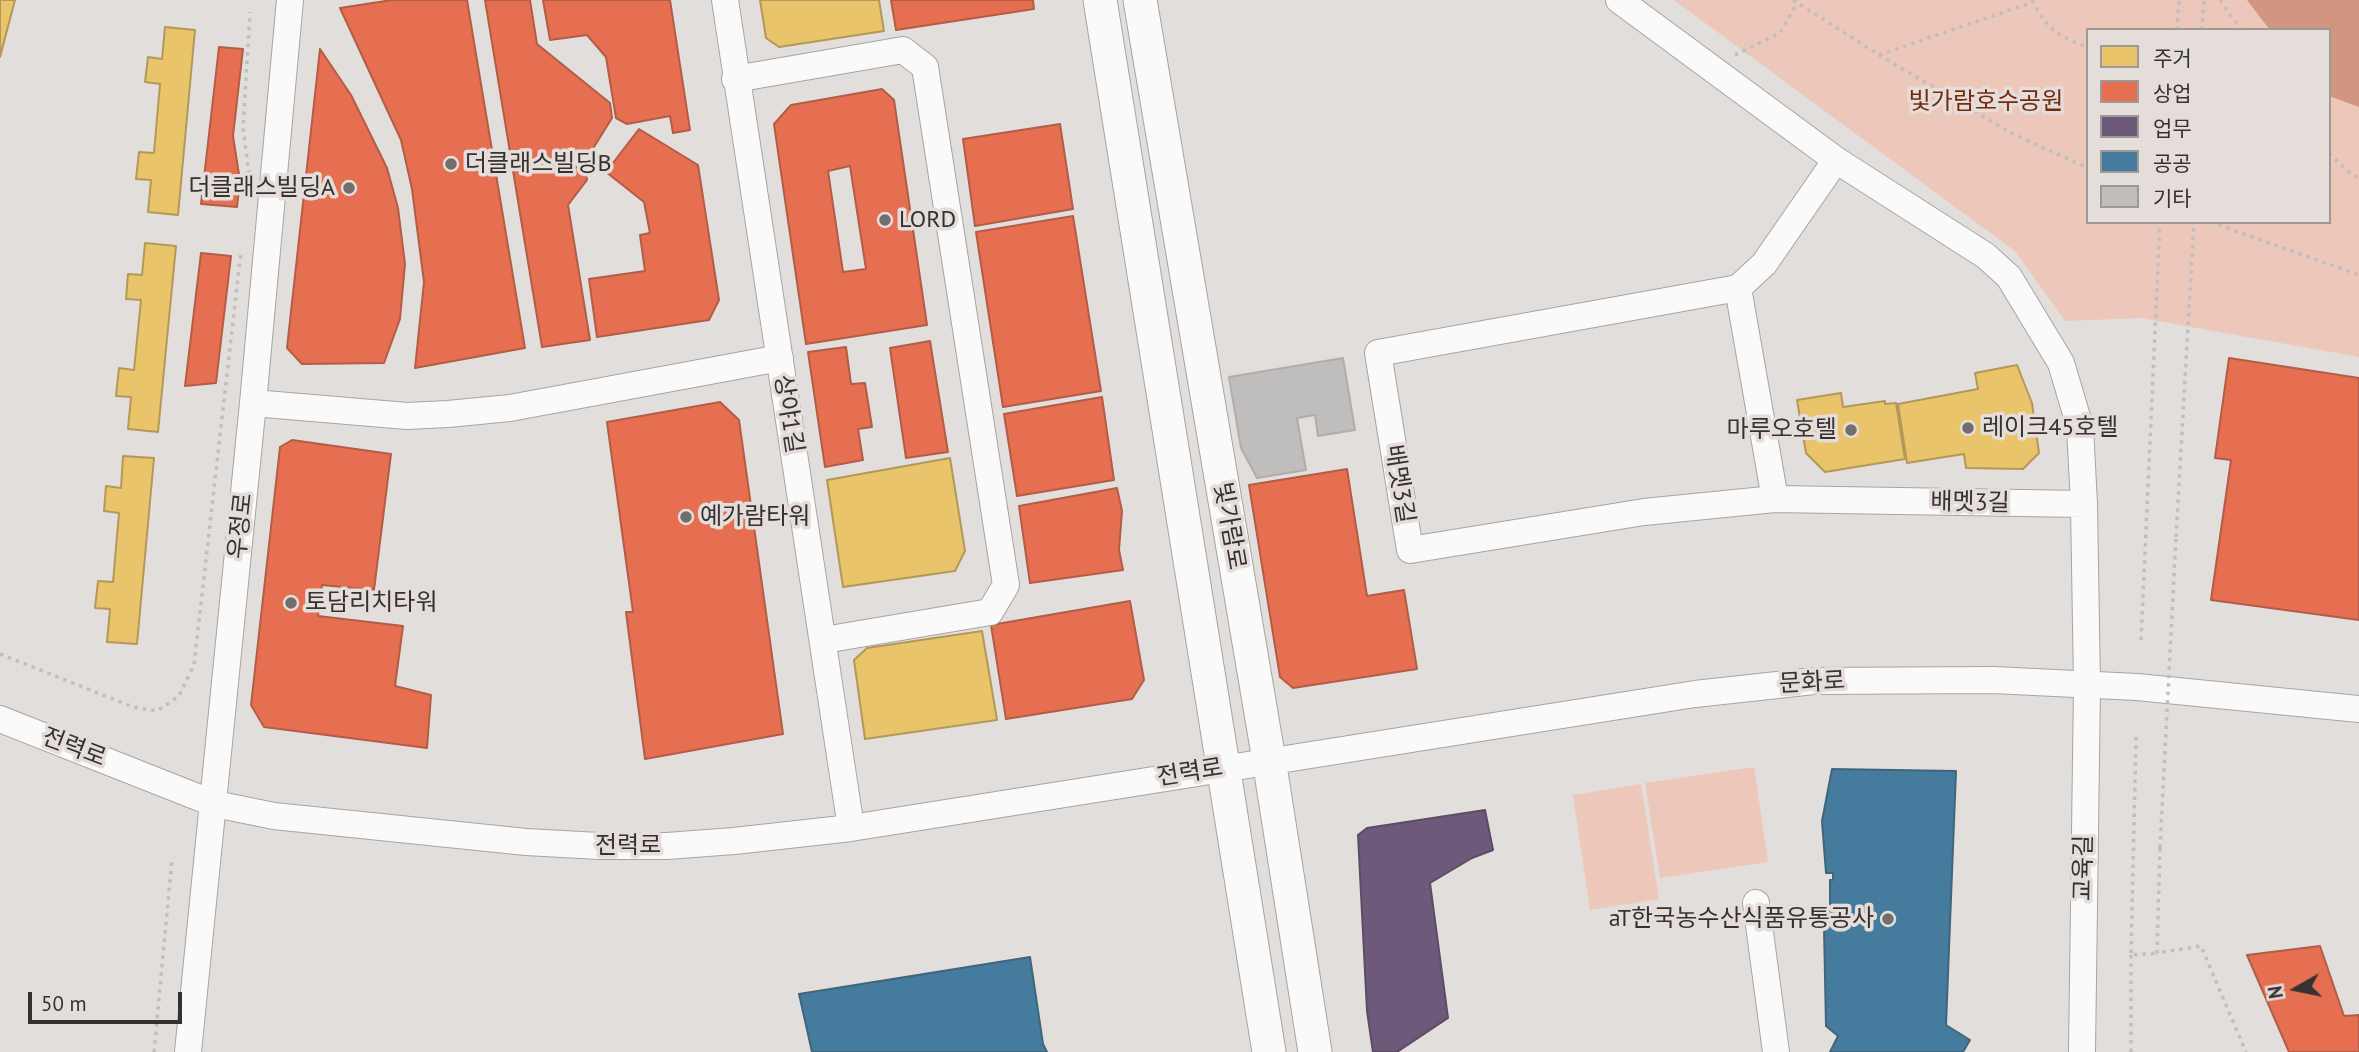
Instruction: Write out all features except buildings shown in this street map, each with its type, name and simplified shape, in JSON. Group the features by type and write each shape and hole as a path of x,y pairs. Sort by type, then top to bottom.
{"main road":[{"name":"빛가람로","path":"1100,0 1269,1052"},
{"name":"빛가람로","path":"1140,0 1269,760 1315,1052"}],"street":[{"name":"우정로","path":"188,1052 215,804 289,0"},
{"name":"상야1길","path":"725,0 851,828"},
{"path":"1619,0 1836,160 1986,256 2009,276 2037,319 2064,373 2080,427 2087,685"},
{"path":"735,79 903,50 925,67 1006,585 989,612 824,640"},
{"path":"1774,499 1738,288 1764,264 1836,160"},
{"name":"배멧3길","path":"1738,288 1378,354 1410,550 1644,512 1774,499 2084,504"},
{"path":"253,403 407,416 448,414 510,408 780,358"},
{"name":"문화로","path":"1269,760 1695,694 1814,681 1921,679 2087,685 2227,695 2359,709"},
{"name":"교육길","path":"2082,1052 2087,685"},
{"name":"전력로","path":"0,719 85,750 215,804 274,816 526,842 598,846 681,845 851,828 1269,760"},
{"path":"1756,904 1776,1052"}],"path":[{"path":"2177,28 2179,0"},
{"path":"2202,28 2204,0"},
{"path":"2220,0 2240,28"},
{"path":"1734,56 1780,33 1795,1 1879,55 2011,133 2086,168"},
{"path":"1879,55 2032,1 2040,16 2064,39 2086,46"},
{"path":"250,12 243,128 250,180"},
{"path":"2331,155 2352,175 2359,178"},
{"path":"2141,640 2160,224"},
{"path":"2157,953 2160,848 2194,224"},
{"path":"2216,224 2359,275"},
{"path":"0,653 132,707 157,710 180,696 194,665 242,249"},
{"path":"2131,1052 2136,737"},
{"path":"153,1052 172,859"},
{"path":"2131,955 2201,946 2246,1052"}],"green space":[{"name":"빛가람호수공원","path":"1674,0 2359,0 2359,357 2141,318 2065,321 2015,251"},
{"path":"1754,767 1768,862 1660,878 1645,783"},
{"path":"1641,784 1659,899 1590,910 1573,795"}],"shaded area":[{"path":"2247,0 2359,0 2359,107 2331,97 2331,28 2268,28"}],"place":[{"name":"더클래스빌딩B","path":"451,164"},
{"name":"더클래스빌딩A","path":"349,188"},
{"name":"LORD","path":"885,220"},
{"name":"레이크45호텔","path":"1968,428"},
{"name":"마루오호텔","path":"1851,430"},
{"name":"예가람타워","path":"686,517"},
{"name":"토담리치타워","path":"291,603"},
{"name":"aT한국농수산식품유통공사","path":"1888,919"}]}
